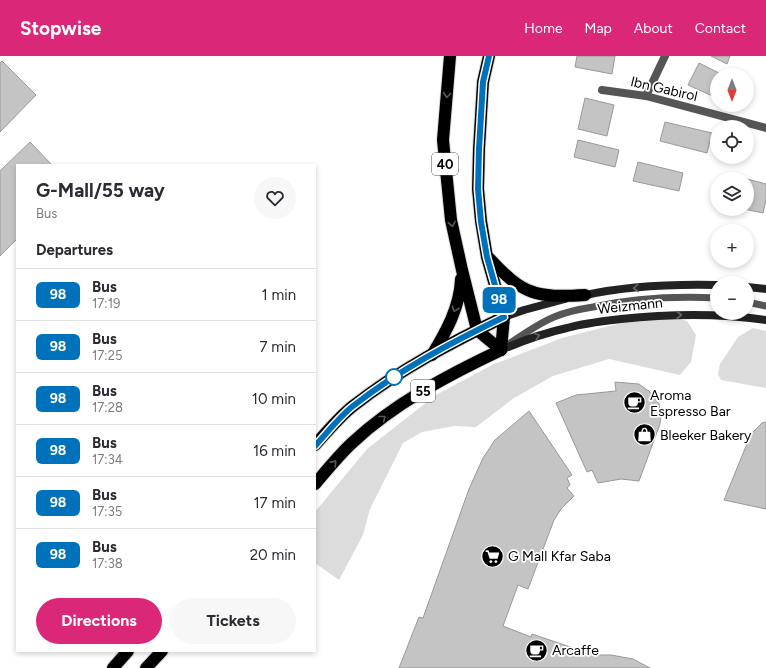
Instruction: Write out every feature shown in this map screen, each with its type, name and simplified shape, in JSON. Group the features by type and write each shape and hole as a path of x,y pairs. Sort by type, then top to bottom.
{"highway":[{"name":"40","path":"431,356 447,328 455,309 461,286 462,270 451,220 443,140 450,56"},
{"name":"40","path":"489,56 483,82 478,189 481,222 487,257 504,317 501,350"},
{"path":"487,257 519,287 552,296 585,295"},
{"path":"462,270 477,330 501,350"},
{"name":"55","path":"316,445 352,406 401,372 477,330 504,317"},
{"name":"55","path":"316,483 353,442 389,412 446,377 501,350"},
{"path":"113,668 127,652"},
{"path":"146,668 161,652"}],"main road":[{"name":"Weizmann","path":"504,317 524,310 585,295 622,289 686,284 710,285"},
{"path":"754,288 766,289"},
{"name":"Weizmann","path":"501,350 567,327 659,315 738,317 766,320"}],"street":[{"path":"646,96 665,56"},
{"name":"Ibn Gabirol","path":"602,90 646,96 766,128"}],"lane":[{"path":"501,350 532,327 556,316 583,309 619,301 658,298 710,298"},
{"path":"754,303 766,306"}],"shaded area":[{"path":"672,317 687,321 696,335 691,362 680,375 609,359 553,376 514,398 476,427 454,426 422,432 403,443 370,509 363,535 339,580 316,564 316,511 367,449 436,395 494,364 562,338 633,320"},
{"path":"753,328 766,331 766,388 721,380 718,374 720,364 738,337"}],"building":[{"path":"577,56 615,56 612,74 575,67"},
{"path":"711,56 730,56 727,64"},
{"path":"2,61 36,95 0,132 0,63"},
{"path":"699,63 710,68 710,95 688,85"},
{"path":"585,98 614,105 607,136 578,129"},
{"path":"665,122 710,133 710,141 707,153 660,141"},
{"path":"578,140 619,150 615,167 574,157"},
{"path":"30,142 51,164 16,164 16,240 0,256 0,171"},
{"path":"638,162 683,173 679,191 633,181"},
{"path":"754,181 766,184 766,200 763,213 754,211"},
{"path":"615,382 639,384 650,392 659,404 661,417 660,424 639,481 621,479 598,483 592,470 587,472 556,403 576,395 616,391"},
{"name":"G Mall Kfar Saba","path":"529,411 572,475 567,478 570,485 567,488 574,496 561,509 554,520 528,589 518,585 503,626 531,637 532,634 594,655 611,655 633,659 650,668 399,668 419,617 423,618 469,489 483,458 495,440"},
{"path":"766,422 766,509 724,500 751,434 762,423"}],"bus line":[{"name":"98","path":"316,445 352,406 401,372 468,334 504,317 487,257 481,222 478,189 483,82 489,56"}],"place":[{"name":"Aroma Espresso Bar","path":"635,403"},
{"name":"Bleeker Bakery","path":"644,435"},
{"name":"G Mall Kfar Saba","path":"493,556"},
{"name":"Arcaffe","path":"537,650"}]}
